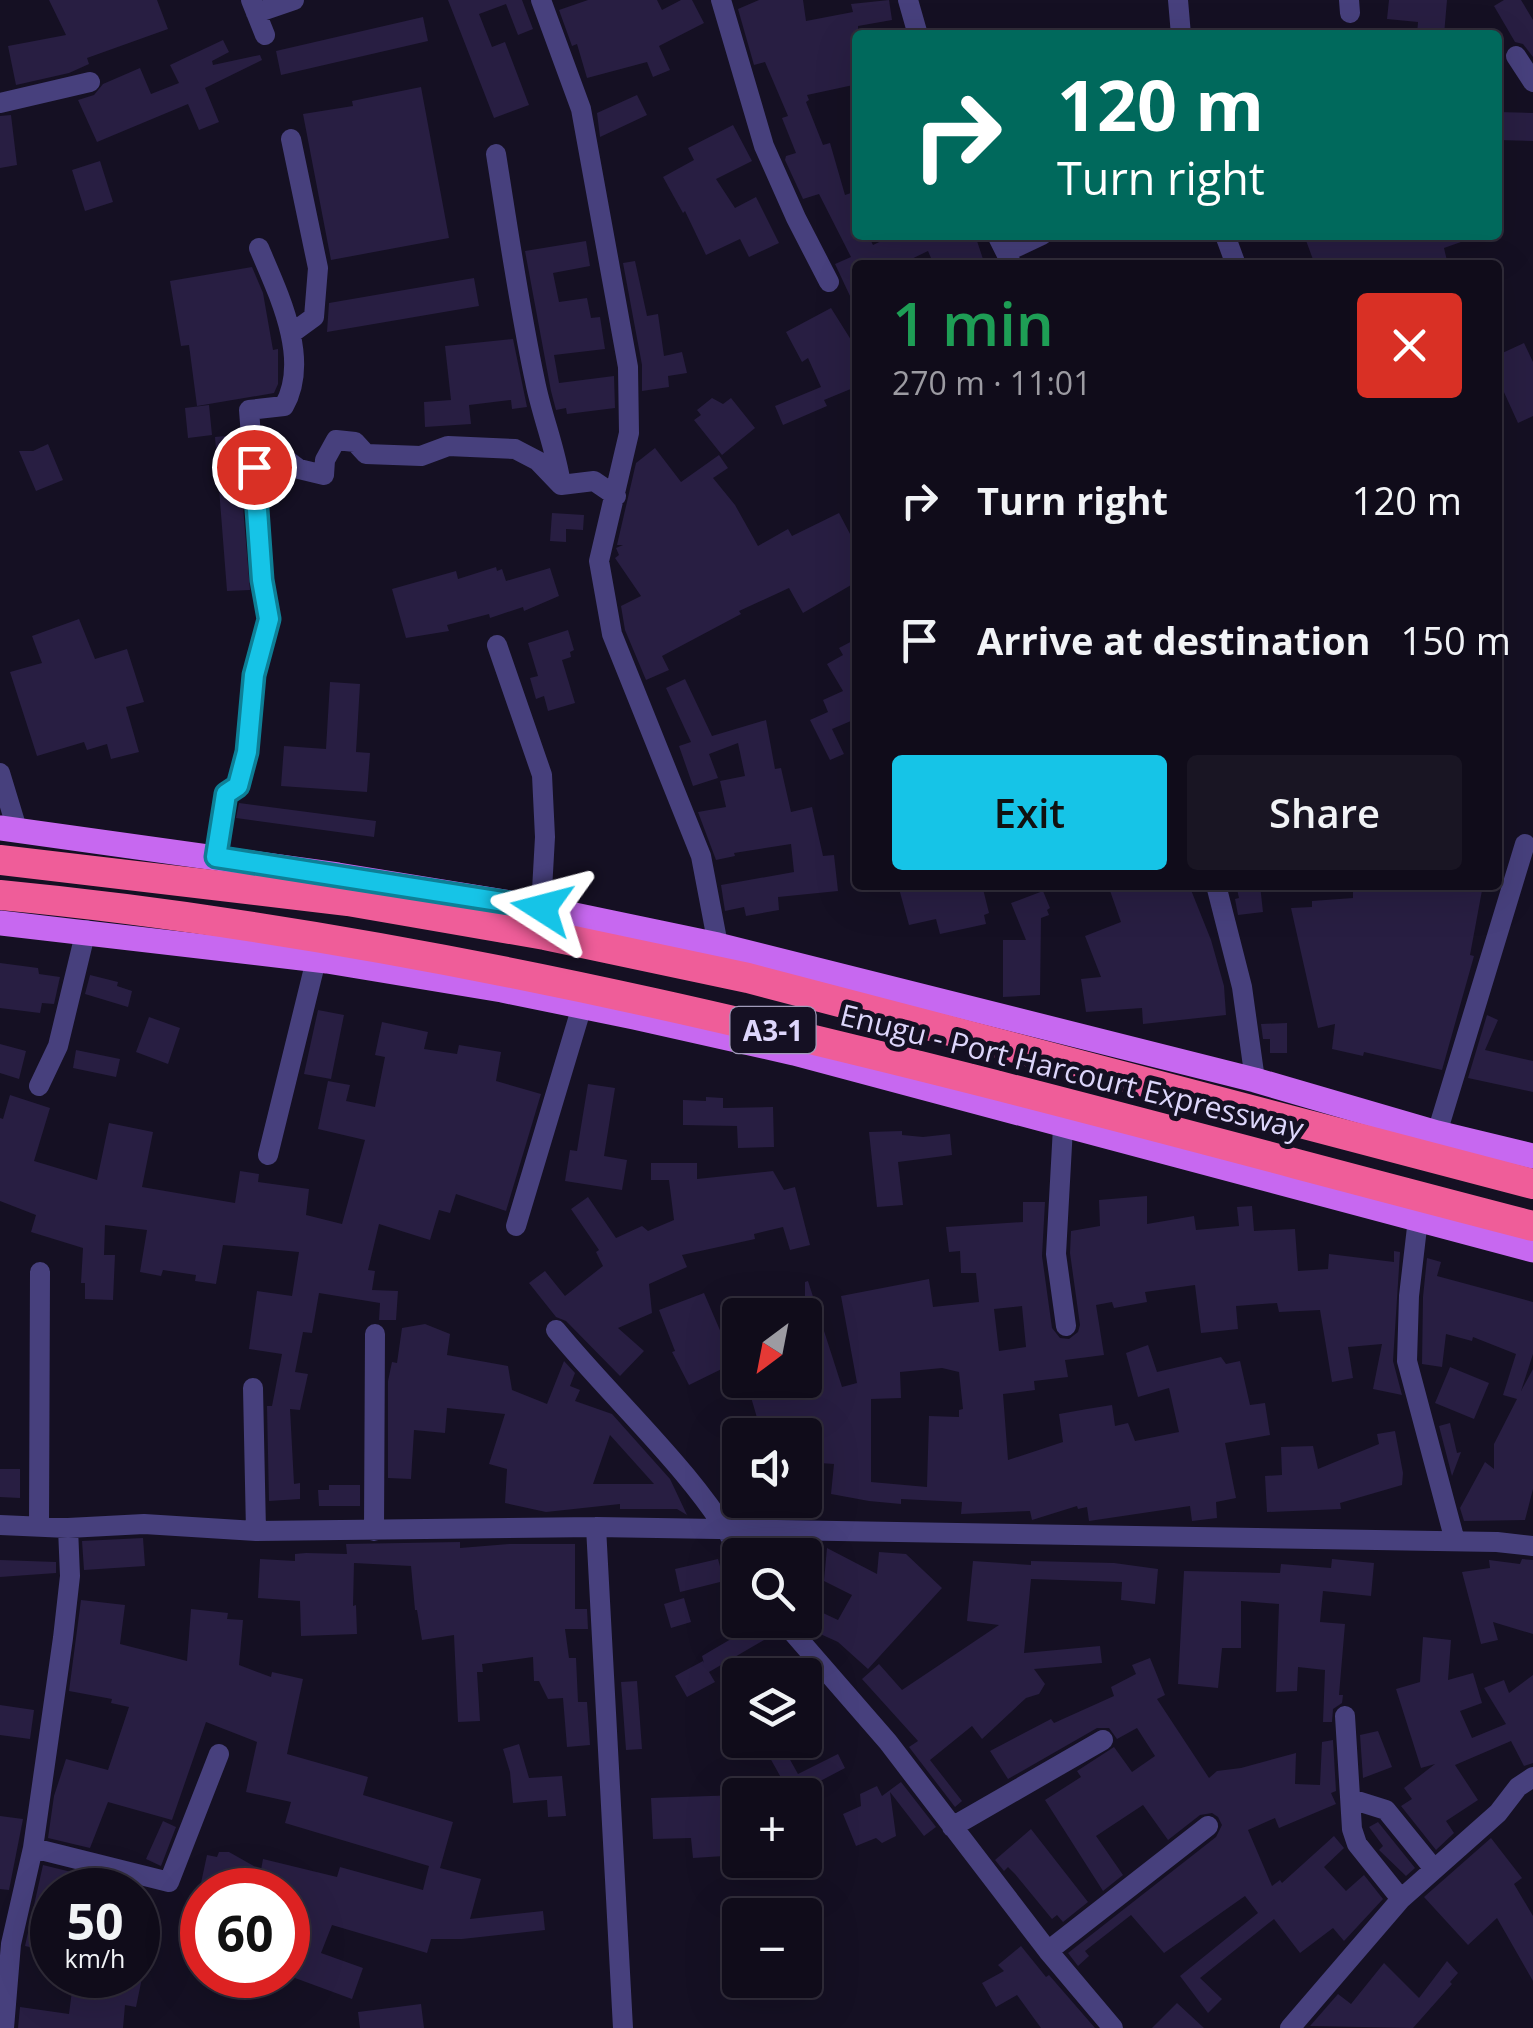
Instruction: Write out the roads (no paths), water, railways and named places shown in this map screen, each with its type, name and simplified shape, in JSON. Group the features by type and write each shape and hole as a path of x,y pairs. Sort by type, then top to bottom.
{"highway":[{"name":"Enugu - Port Harcourt Expressway","path":"0,860 348,901 916,1008 1533,1184"},
{"path":"106,905 110,872"},
{"name":"Enugu - Port Harcourt Expressway","path":"0,895 106,905 346,941 538,976 738,1021 1533,1226"}],"main road":[{"name":"Enugu - Port Harcourt Expressway","path":"8,828 542,908 718,945 916,1008 1255,1080 1533,1156"},
{"name":"Enugu - Port Harcourt Expressway","path":"0,923 86,930 316,960 582,1006 794,1053 1533,1250"}],"street":[{"path":"265,36 254,6 294,0"},
{"path":"540,0 582,110 628,367 629,433 599,561 612,634 700,856 718,945"},
{"path":"722,0 771,162 829,282"},
{"path":"908,0 917,30"},
{"path":"1178,0 1181,30"},
{"path":"1516,56 1533,82"},
{"path":"0,103 90,82"},
{"path":"290,139 318,268 314,317 292,332"},
{"path":"496,154 528,349 540,406 556,451 561,485"},
{"path":"1005,250 1030,240"},
{"path":"216,857 226,794 238,786 247,752 254,675 269,619 262,580 250,410 284,406 292,392 292,332 258,248"},
{"path":"253,435 299,470 324,475 324,460 336,440 355,442 366,454 421,456 448,446 514,449 538,461 561,485"},
{"path":"561,485 594,481 616,496"},
{"path":"497,645 542,775 542,908"},
{"path":"0,774 8,828"},
{"path":"1438,1133 1525,844"},
{"path":"1217,890 1242,987 1255,1080"},
{"path":"39,1086 58,1046 86,930"},
{"path":"268,1156 316,960"},
{"path":"516,1226 582,1006"},
{"path":"1063,1127 1056,1254 1066,1326"},
{"path":"1418,1219 1409,1296 1407,1361 1455,1541"},
{"path":"39,1526 40,1272"},
{"path":"556,1330 686,1477 731,1538"},
{"path":"374,1531 375,1334"},
{"path":"253,1388 256,1531"},
{"path":"0,1524 68,1528 144,1524 256,1531 596,1526 1455,1541 1533,1546"},
{"path":"596,1526 623,2028"},
{"path":"4,2028 11,1944 33,1848 70,1576 68,1528"},
{"path":"798,1638 888,1742 1048,1951 1113,2028"},
{"path":"1346,1716 1352,1829 1357,1844 1401,1899"},
{"path":"952,1826 1102,1740"},
{"path":"33,1848 169,1882 219,1754"},
{"path":"1290,2028 1401,1899 1533,1777"},
{"path":"1350,1800 1386,1810 1434,1869"},
{"path":"1048,1951 1208,1826"}]}
